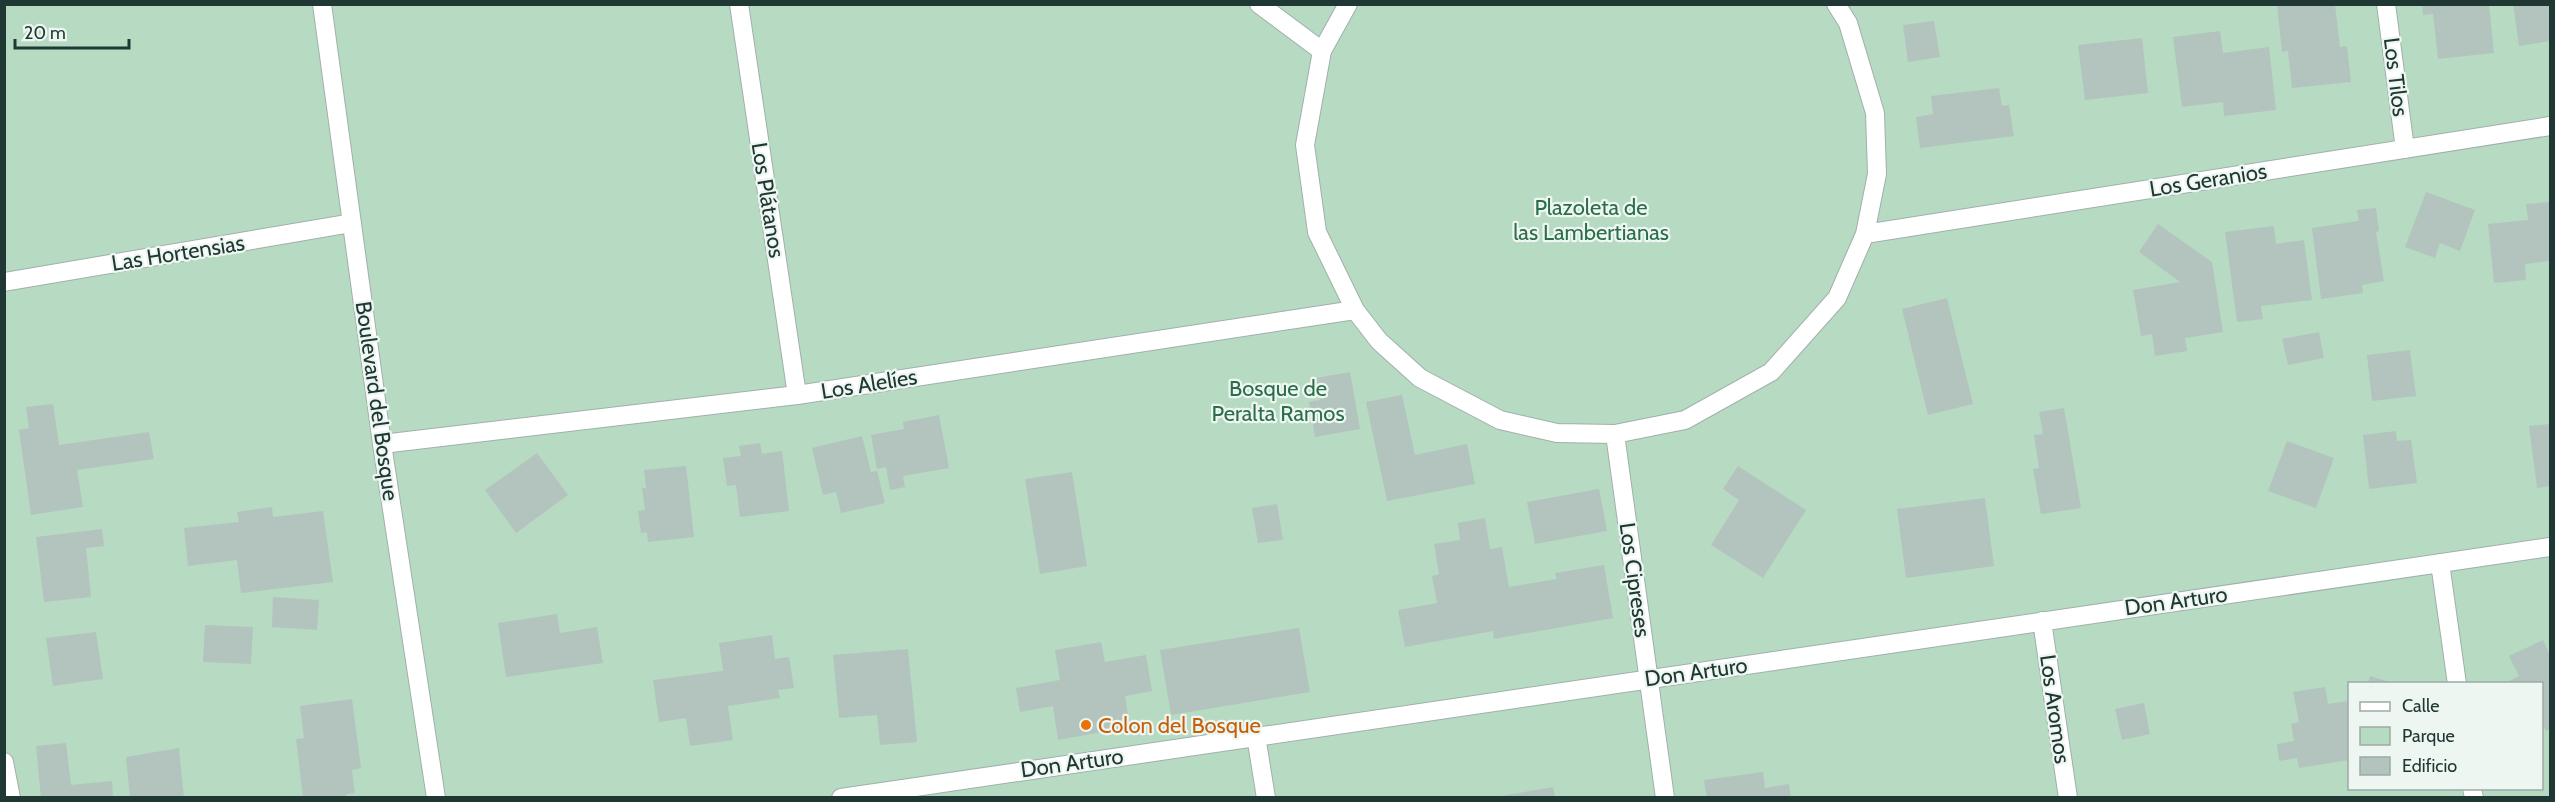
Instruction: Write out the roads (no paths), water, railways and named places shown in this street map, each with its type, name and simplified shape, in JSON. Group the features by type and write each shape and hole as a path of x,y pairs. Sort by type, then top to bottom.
{"street":[{"name":"Boulevard del Bosque","path":"322,4 382,444 436,798"},
{"name":"Los Plátanos","path":"739,4 797,395"},
{"path":"1259,4 1322,51"},
{"path":"1348,4 1322,51 1305,145 1317,232 1355,310 1379,341 1420,378 1500,420 1557,433 1615,434 1685,420 1771,372 1837,298 1865,234 1877,174 1875,113 1848,23 1836,4"},
{"name":"Los Tilos","path":"2386,4 2405,149"},
{"name":"Los Geranios","path":"1865,234 2550,126"},
{"name":"Las Hortensias","path":"4,282 352,224"},
{"name":"Los Alelíes","path":"382,444 797,395 1355,310"},
{"name":"Los Cipreses","path":"1615,434 1665,798"},
{"name":"Don Arturo","path":"852,797 2550,547"},
{"path":"2440,563 2457,682"},
{"name":"Los Aromos","path":"2042,621 2068,798"},
{"path":"1256,736 1266,798"},
{"path":"4,762 11,798"}],"place":[{"name":"Colon del Bosque","path":"1086,725"}],"park label":[{"name":"Plazoleta de las Lambertianas","path":"1591,220"},
{"name":"Bosque de Peralta Ramos","path":"1278,401"}]}
